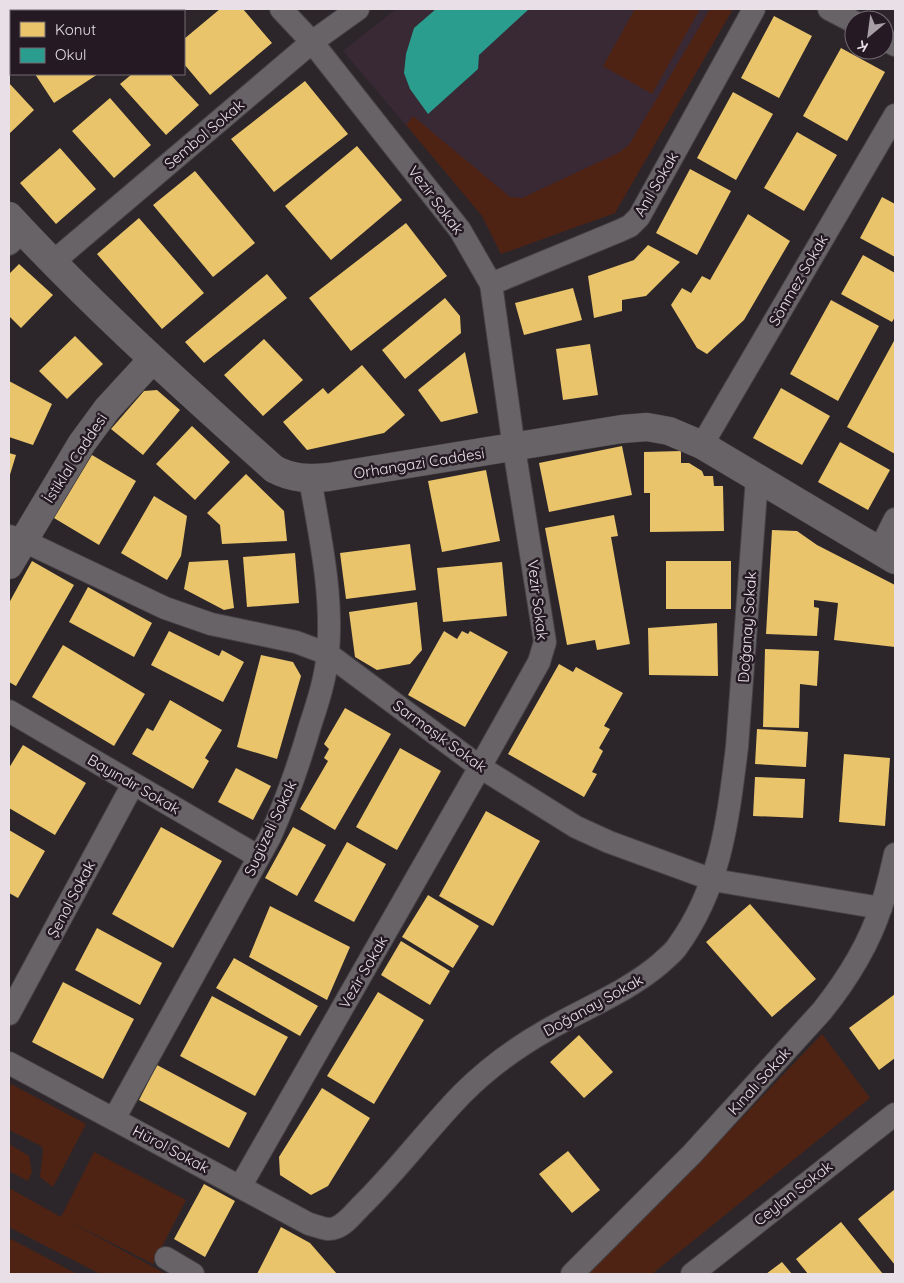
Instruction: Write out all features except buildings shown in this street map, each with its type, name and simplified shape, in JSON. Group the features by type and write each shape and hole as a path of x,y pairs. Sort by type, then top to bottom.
{"street":[{"name":"Vezir Sokak","path":"240,1186 480,768 539,662 545,642 514,448 491,284 460,230 312,42 281,9"},
{"name":"Sembol Sokak","path":"53,262 312,42 358,9"},
{"name":"Anıl Sokak","path":"491,284 619,231 630,226 639,217 754,9"},
{"path":"829,9 844,17"},
{"name":"Sönmez Sokak","path":"702,445 895,114"},
{"name":"Orhangazi Caddesi","path":"13,230 53,262 152,360 274,469 287,476 310,479 514,448 622,429 647,427 669,431 702,445 887,556"},
{"name":"İstiklal Caddesi","path":"9,565 16,538 82,443 107,409 152,360"},
{"name":"Doğanay Sokak","path":"335,1228 347,1220 390,1177 462,1094 483,1074 546,1030 619,992 650,973 676,950 693,925 713,880 722,846 738,747 758,478"},
{"name":"Sugüzeli Sokak","path":"114,1119 260,857 281,811 298,766 317,705 328,654 329,615 326,577 310,479"},
{"path":"887,556 895,520"},
{"name":"Sarmaşık Sokak","path":"16,538 188,617 211,624 296,642 328,654 480,768 576,827 609,842 713,880 881,908"},
{"name":"Bayındır Sokak","path":"9,711 260,857"},
{"name":"Şenol Sokak","path":"9,1014 134,784"},
{"name":"Kınalı Sokak","path":"572,1274 692,1154 834,997 870,933 881,908 895,854"},
{"name":"Hürol Sokak","path":"9,1063 309,1224 323,1228 335,1228"},
{"name":"Ceylan Sokak","path":"692,1274 895,1114"},
{"path":"166,1258 193,1274"}],"shaded area":[{"path":"396,9 733,9 615,213 501,254 482,215 343,51"},
{"path":"635,9 700,9 652,94 603,66"},
{"path":"710,9 733,9 615,213 501,254 482,216 406,125 413,116 510,197 522,198 618,153 629,145"},
{"path":"822,1034 870,1098 652,1274 586,1274 671,1192"},
{"path":"9,1083 86,1124 53,1187 40,1177 43,1150 41,1146 9,1130"},
{"path":"9,1144 29,1156 32,1172 28,1181 9,1171"},
{"path":"94,1152 186,1200 153,1264 65,1219 166,1274 100,1274 9,1227 9,1188 61,1217"},
{"path":"9,1238 77,1274 9,1274"}]}
